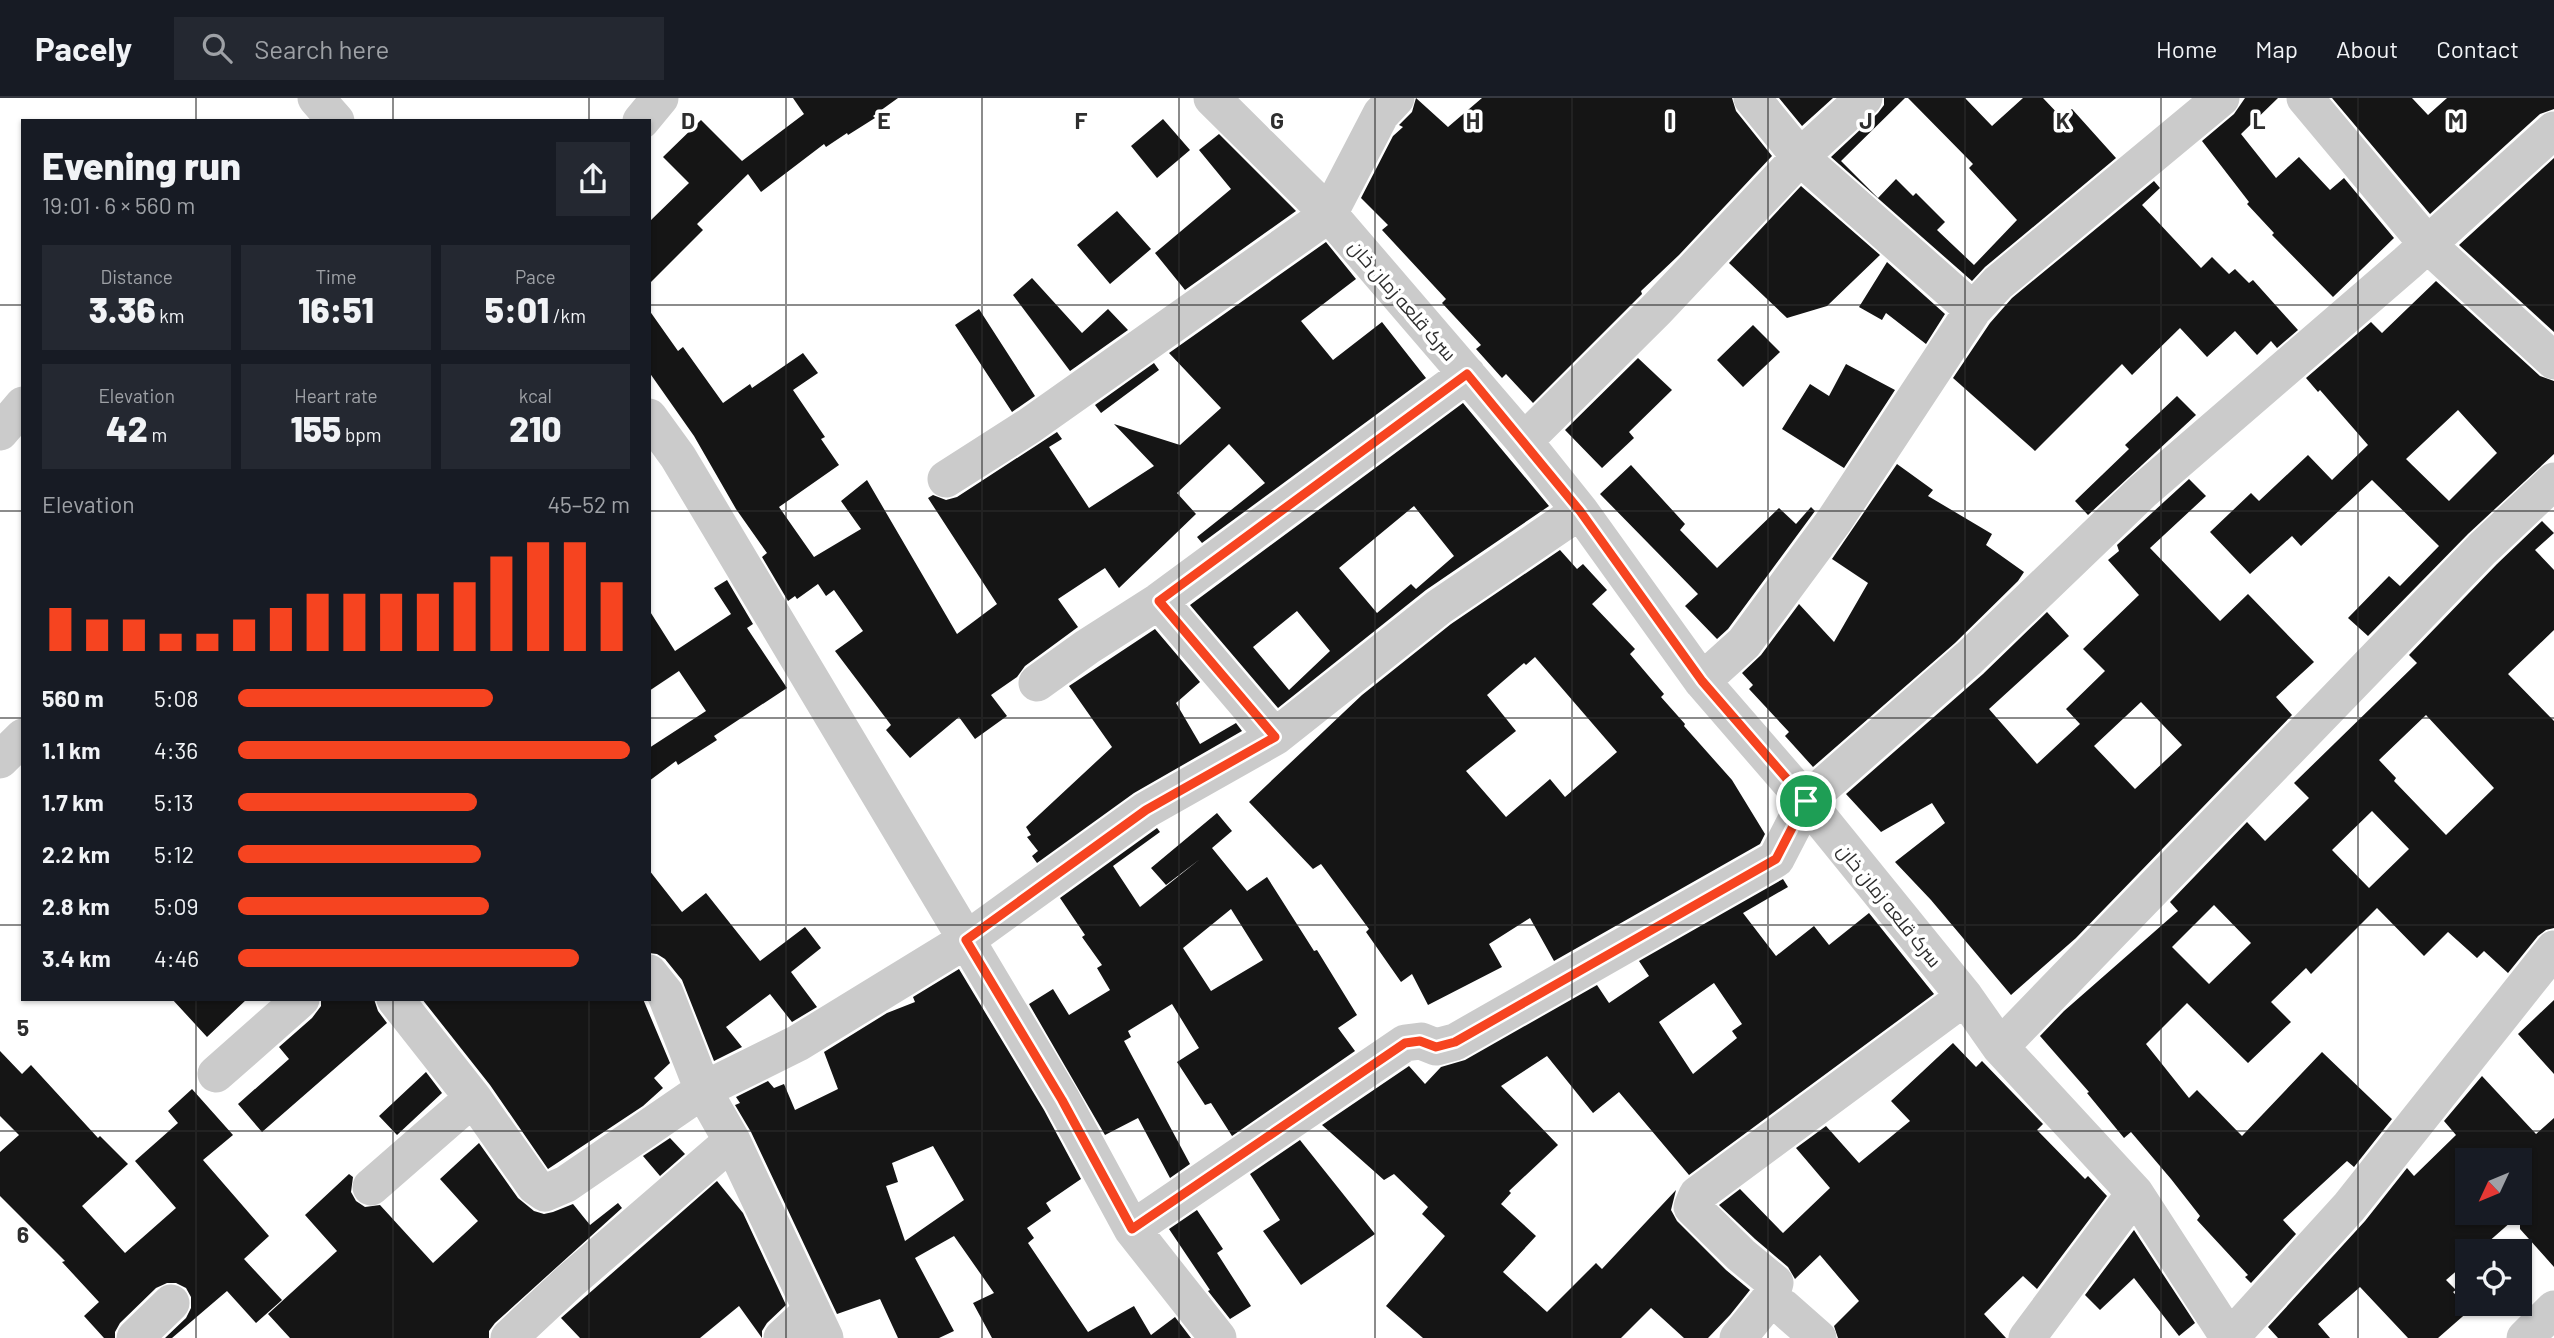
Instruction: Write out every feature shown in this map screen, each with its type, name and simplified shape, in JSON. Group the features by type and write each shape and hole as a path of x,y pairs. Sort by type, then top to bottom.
{"street":[{"path":"316,98 334,119"},
{"path":"642,119 660,98"},
{"name":"سرک قلعه زمان خان","path":"1212,98 1329,214 1524,441 1580,511 1702,681 1806,801 1965,997 2000,1047 2135,1193 2230,1338"},
{"path":"946,479 1029,426 1329,214 1381,114 1396,98"},
{"path":"1752,98 1800,157 1973,310"},
{"path":"1524,441 1657,309 1800,157 1864,98"},
{"path":"1702,681 1744,643 1834,521 1973,310 1998,283 2221,98"},
{"path":"2305,98 2428,244 2554,361"},
{"path":"1132,1229 1405,1043 1420,1041 1436,1047 1455,1042 1776,859 1806,801 1969,658 2143,491 2428,244 2554,130"},
{"path":"1037,683 1159,601 1467,374"},
{"path":"0,432 21,407"},
{"path":"651,420 678,457 1062,1100 1132,1229 1218,1338"},
{"path":"2000,1047 2473,558 2554,481"},
{"path":"397,1001 473,1098 535,1186 545,1193 566,1184 703,1090 798,1043 966,940 1146,810 1275,737 1438,607 1580,511"},
{"path":"1159,601 1275,737"},
{"path":"0,761 21,739"},
{"path":"2230,1338 2349,1207 2554,950"},
{"path":"651,976 665,993 703,1090 733,1141 818,1324 782,1338"},
{"path":"1738,1338 1769,1300 1775,1283 1741,1255 1692,1207 1697,1195 1965,997"},
{"path":"216,1074 299,1001"},
{"path":"371,1187 473,1098"},
{"path":"509,1338 570,1281 733,1141"},
{"path":"2027,1338 2135,1193"},
{"path":"1769,1300 1784,1308 1818,1338"},
{"path":"135,1338 172,1303"},
{"path":"2525,1338 2554,1309"}],"building":[{"path":"793,98 898,98 873,116 875,118 848,135 847,133 826,147 824,144 761,192 748,174 697,224 703,230 651,282 651,220 689,183 663,157 701,120 742,161 804,114"},
{"path":"1416,98 1448,127 1482,98 1732,98 1736,111 1772,156 1679,255 1641,291 1642,294 1533,403 1506,374 1502,378 1476,349 1481,345 1442,303 1446,299 1382,230 1388,225 1361,198 1393,136 1403,127 1399,125 1412,112"},
{"path":"1779,98 1833,98 1802,126"},
{"path":"1884,98 1905,98 1841,161 1878,198 1896,179 1913,196 1916,193 1945,222 1937,230 1974,265 2017,220 1969,168 1973,164 1908,98 1965,98 1992,126 2023,98 2043,98 2061,117 2072,109 2116,158 1985,267 1972,281 1831,157 1878,113 1884,105"},
{"path":"2245,98 2278,98 2241,134 2276,178 2299,157 2330,190 2344,178 2394,238 2333,297 2272,235 2274,233 2247,204 2249,202 2202,141 2234,114"},
{"path":"2332,98 2412,98 2428,115 2447,98 2554,98 2554,109 2540,114 2430,214"},
{"path":"1163,119 1190,150 1157,178 1131,146"},
{"path":"1219,134 1296,211 1185,290 1155,253 1231,189 1199,150"},
{"path":"2554,158 2554,332 2459,245"},
{"path":"2154,181 2160,188 2142,205 2201,268 2212,257 2229,274 2235,269 2249,283 2253,280 2298,330 2277,348 2271,341 2257,355 2235,331 2207,357 2180,328 2132,375 2122,364 2035,451 1953,378 1990,323 2012,298"},
{"path":"1801,186 1880,255 1827,306 1787,318 1729,263"},
{"path":"1117,211 1151,249 1110,284 1077,245"},
{"path":"1326,242 1356,279 1301,321 1333,360 1382,322 1426,378 1202,543 1197,537 1265,483 1229,444 1177,493 1196,514 1119,588 1105,568 1058,599 1078,627 991,695 1007,716 975,739 959,717 910,758 886,730 891,725 835,651 863,631 834,590 826,596 818,584 797,599 795,596 788,601 762,557 767,553 736,509 694,436 651,375 651,313 678,351 683,347 723,403 750,384 752,388 803,353 818,373 793,390 825,437 821,439 839,465 779,507 814,557 861,529 841,501 867,480 957,634 997,604 928,498 933,495 946,500 957,497 1057,432 1062,439 1049,447 1089,508 1154,466 1114,424 1180,445 1221,408 1169,353"},
{"path":"1887,262 1945,314 1926,344 1886,313 1882,320 1859,307"},
{"path":"1032,278 1082,333 1108,309 1128,330 1070,371 1013,295"},
{"path":"2436,281 2540,376 2554,381 2554,454 2468,534 2368,636 2348,618 2389,576 2400,586 2439,546 2372,480 2301,546 2292,536 2250,574 2210,532 2251,493 2259,501 2308,455 2332,480 2368,445 2320,390 2318,392 2306,378 2371,322 2382,333","holes":["2458,410 2497,453 2449,501 2406,459"]},
{"path":"979,309 1035,396 1012,412 955,325"},
{"path":"1753,325 1780,352 1743,387 1717,360"},
{"path":"1638,358 1672,390 1629,432 1634,438 1602,468 1565,430"},
{"path":"1154,363 1159,370 1101,413 1095,405"},
{"path":"1846,364 1895,390 1844,468 1782,429 1810,384 1829,396"},
{"path":"2177,396 2196,415 2088,515 2075,501 2129,449 2125,445"},
{"path":"1463,403 1549,506 1426,590 1278,708 1190,605","holes":["1414,506 1454,556 1416,589 1411,584 1377,613 1339,568","1297,611 1330,651 1289,690 1253,647"]},
{"path":"1897,464 1933,490 1928,496 1992,534 1986,545 2024,572 1955,643 1813,767 1785,736 1789,732 1749,689 1753,685 1742,673 1761,655 1799,604 1834,642 1868,583 1832,559"},
{"path":"1631,465 1685,524 1680,530 1717,568 1779,508 1796,524 1811,507 1815,511 1728,629 1717,639 1685,606 1698,594 1600,494"},
{"path":"2189,479 2206,496 2150,548 2220,621 2248,594 2314,662 2276,697 2292,715 2076,938 2011,995 1931,900 1895,862 1945,823 1932,803 1881,832 1846,794 1983,674 2047,612 2069,636 1989,709 2037,764 2080,724 2066,709 2105,671 2083,649 2139,595 2108,560 2119,551 2117,545","holes":["2141,702 2182,745 2135,789 2094,746"]},
{"path":"2542,521 2554,533 2535,550 2554,570 2554,630 2508,674 2554,721 2554,928 2538,936 2508,973 2484,951 2477,958 2448,932 2424,956 2377,908 2311,974 2306,968 2271,1002 2291,1022 2248,1063 2187,1003 2146,1044 2189,1098 2197,1090 2242,1136 2322,1052 2392,1119 2354,1167 2347,1161 2283,1220 2296,1234 2251,1283 2245,1277 2248,1275 2197,1220 2200,1216 2131,1132 2124,1138 2087,1093 2089,1092 2040,1036 2064,1011 2178,911 2170,902 2247,822 2265,841 2309,798 2294,783 2417,663 2409,655","holes":["2426,715 2494,788 2446,835 2394,781 2396,778 2379,760","2372,811 2409,849 2369,888 2332,850","2214,905 2251,943 2209,984 2172,947"]},
{"path":"1560,550 1577,569 1583,564 1607,590 1592,604 1635,649 1630,654 1664,694 1661,697 1684,726 1732,780 1765,834 1760,844 1554,961 1530,918 1489,944 1502,967 1428,1005 1412,974 1401,982 1366,932 1369,929 1321,864 1313,869 1249,802 1362,695 1451,624","holes":["1535,657 1617,752 1565,797 1550,779 1506,817 1466,771 1516,731 1487,695 1524,663 1526,665"]},
{"path":"727,580 753,624 747,628 787,688 714,736 717,740 678,765 676,761 651,780 651,747 706,711 679,671 651,690 651,613 675,651 731,614 714,588"},
{"path":"1155,629 1200,682 1176,703 1200,744 1236,723 1242,731 1134,793 1037,863 1032,856 1038,851 1027,837 1031,835 1026,827 1112,747 1069,686"},
{"path":"1217,813 1232,831 1212,848 1247,891 1267,877 1357,1015 1338,1028 1355,1051 1232,1136 1211,1103 1205,1105 1177,1062 1199,1048 1172,1004 1128,1031 1131,1037 1124,1041 1190,1164 1170,1178 1138,1118 1105,1135 1029,1004 1053,989 1069,1015 1110,990 1097,968 1102,965 1060,898 1157,828 1160,832 1113,866 1140,907 1200,859 1166,885 1151,868","holes":["1231,909 1263,960 1211,991 1183,948"]},
{"path":"651,873 682,912 706,893 760,961 805,927 821,948 791,972 817,1007 792,1022 770,994 726,1027 742,1047 714,1061 682,980 665,959 651,953"},
{"path":"1783,879 1788,887 1743,913 1776,956 1814,926 1829,945 1869,913 1934,994 1689,1175 1619,1092 1593,1113 1547,1056 1501,1086 1558,1145 1509,1191 1511,1193 1501,1204 1536,1236 1503,1272 1547,1312 1596,1263 1602,1269 1676,1190 1671,1210 1677,1221 1750,1290 1708,1338 1684,1338 1651,1308 1621,1338 1423,1338 1386,1306 1445,1236 1422,1214 1428,1207 1394,1174 1384,1180 1322,1125 1409,1066 1425,1084 1441,1067 1465,1060 1597,985 1609,1003 1649,976 1639,961","holes":["1714,983 1742,1024 1732,1031 1737,1038 1693,1074 1659,1022"]},
{"path":"959,969 1044,1110 1081,1179 1046,1203 1051,1211 1027,1228 1034,1238 1028,1243 1088,1332 1134,1306 1151,1335 1175,1317 1191,1338 992,1338 973,1303 994,1293 954,1236 915,1258 954,1331 939,1338 898,1338 880,1299 837,1314 751,1132 735,1105 740,1103 736,1097 768,1081 774,1088 784,1084 795,1110 838,1089 824,1052 887,1013 915,1002 913,997","holes":["933,1146 964,1200 905,1241 886,1186 898,1182 892,1163"]},
{"path":"2554,1000 2554,1074 2518,1034"},
{"path":"174,1001 245,1001 207,1037"},
{"path":"321,1001 375,1001 387,1023 262,1132 238,1104 289,1059 279,1047 312,1018 321,1006"},
{"path":"424,1001 644,1001 670,1063 654,1078 663,1088 643,1106 548,1169 490,1085"},
{"path":"1953,1043 1976,1067 1982,1061 2043,1124 2037,1130 2085,1179 2088,1176 2107,1196 2037,1289 2023,1276 1984,1314 2006,1338 1838,1338 1834,1326 1859,1301 1820,1255 1795,1279 1788,1267 1719,1205 1740,1189 1783,1233 1830,1188 1796,1148 1826,1126 1859,1163 1910,1121 1891,1101"},
{"path":"0,1051 22,1074 31,1065 98,1138 100,1136 128,1164 82,1206 125,1253 176,1208 135,1161 178,1123 168,1111 192,1089 233,1135 203,1160 269,1236 244,1259 282,1300 256,1323 227,1291 172,1338 165,1338 186,1318 191,1308 191,1297 186,1288 176,1283 167,1283 156,1288 120,1323 115,1338 104,1338 84,1316 99,1302 62,1262 65,1261 0,1196 0,1152 19,1135 0,1116"},
{"path":"426,1072 442,1093 397,1135 379,1116"},
{"path":"2482,1076 2536,1134 2554,1118 2554,1267 2532,1242 2532,1239 2520,1229 2520,1225 2532,1225 2532,1148 2455,1148 2455,1225 2508,1225 2492,1239 2455,1239 2455,1272 2446,1280 2455,1289 2455,1316 2463,1316 2438,1338 2408,1338 2360,1287 2318,1324 2330,1338 2278,1338 2268,1327 2365,1221 2407,1168 2414,1176 2456,1135 2444,1121"},
{"path":"670,1138 685,1154 660,1176 643,1156"},
{"path":"1300,1140 1375,1234 1301,1285 1263,1231 1280,1220 1250,1174"},
{"path":"479,1143 518,1198 534,1211 544,1214 573,1204 590,1225 618,1203 622,1208 495,1323 489,1331 489,1338 290,1338 268,1314 337,1251 305,1215 349,1174 353,1177 351,1192 356,1201 365,1207 380,1205 433,1263 478,1221 440,1179"},
{"path":"717,1181 743,1213 786,1305 767,1323 762,1331 762,1338 739,1306 700,1338 580,1338 561,1318"},
{"path":"1197,1210 1223,1249 1217,1253 1251,1306 1230,1319 1208,1291 1210,1290 1169,1229"},
{"path":"2134,1230 2195,1323 2179,1336 2134,1278 2100,1310 2085,1295"}],"route":[{"path":"1467,374 1580,511 1702,681 1806,801 1776,859 1455,1042 1436,1047 1420,1041 1405,1043 1132,1229 1062,1100 966,940 1146,810 1275,737 1159,601 1467,374"}]}
